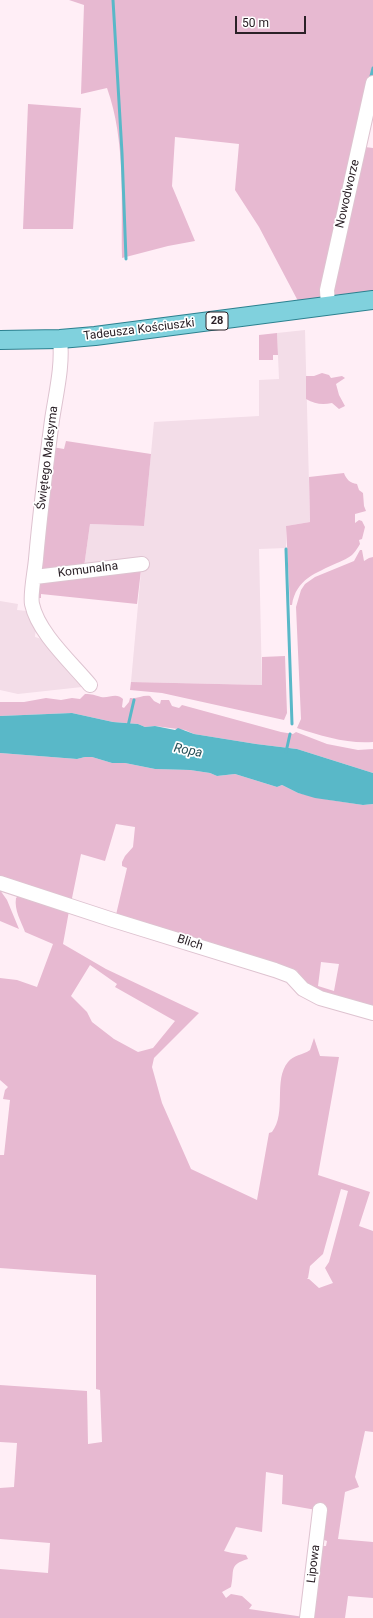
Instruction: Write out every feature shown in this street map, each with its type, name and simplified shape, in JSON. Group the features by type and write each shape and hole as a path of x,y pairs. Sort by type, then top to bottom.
{"main road":[{"name":"Tadeusza Kościuszki","path":"0,340 60,339 95,336 373,300"}],"street":[{"name":"Nowodworze","path":"328,305 327,290 373,83"},
{"name":"Świętego Maksyma","path":"60,339 61,349 57,389 38,530 35,577 31,597 32,605 38,620 51,640 90,685"},
{"name":"Komunalna","path":"35,577 142,564"},
{"name":"Blich","path":"0,883 275,970 291,976 303,989 320,998 373,1013"},
{"name":"Lipowa","path":"308,1618 320,1510"}],"shaded area":[{"path":"69,0 373,0 373,77 324,297 298,301 259,227 235,190 239,144 175,137 172,186 195,241 168,246 122,258 120,150 113,108 107,88 81,94 84,5"},
{"path":"28,104 81,108 73,229 23,229"},
{"path":"365,147 373,148 373,291 335,295 333,288"},
{"path":"305,330 310,522 286,526 286,548 259,549 262,685 131,682 142,561 84,567 90,524 144,526 154,422 259,416 259,380 279,379 277,333"},
{"path":"277,333 278,355 273,355 273,360 259,360 259,335"},
{"path":"322,373 329,375 331,378 342,376 345,378 336,384 339,395 345,406 339,409 332,403 319,404 306,399 306,376 314,376"},
{"path":"66,441 151,454 144,526 90,524 84,567 46,572 42,568 41,562 45,535 52,447 64,449"},
{"path":"344,473 352,483 357,484 359,490 363,493 366,511 355,514 355,523 359,520 362,521 365,527 362,539 359,540 360,544 350,557 322,570 302,583 294,596 292,605 290,605 286,526 310,522 309,477"},
{"path":"360,550 362,550 364,561 373,557 373,742 344,741 297,728 301,719 296,607 301,590 305,584 315,577 354,561"},
{"path":"141,570 137,604 41,594 41,598 36,598 39,583"},
{"path":"0,601 18,604 17,610 27,611 36,626 35,637 42,639 78,678 82,687 18,694 0,690"},
{"path":"285,656 287,713 284,720 162,693 130,690 131,682 262,685 262,657"},
{"path":"85,694 104,697 118,696 123,699 122,707 124,708 129,702 130,698 150,696 154,701 160,704 161,700 169,700 172,706 179,708 182,705 281,732 293,734 296,732 327,744 358,750 373,749 373,773 297,749 194,734 185,730 155,726 145,727 138,724 113,722 72,713 0,716 0,702 24,702 46,698 61,700 72,698 80,699"},
{"path":"0,753 77,759 92,757 112,763 125,763 155,769 190,770 210,773 217,776 235,774 277,787 282,785 298,793 330,800 363,805 373,804 373,1010 316,993 298,975 297,970 293,974 115,919 127,868 122,866 122,862 133,847 135,827 116,824 105,861 81,854 71,903 0,881","holes":["321,962 339,964 334,991 318,986"]},
{"path":"0,890 7,900 19,929 0,921"},
{"path":"19,895 69,911 63,944 106,969 199,1013 154,1058 152,1067 162,1103 191,1169 257,1200 269,1133 272,1132 279,1116 281,1078 288,1062 295,1056 310,1050 314,1038 320,1056 339,1057 318,1175 370,1192 359,1226 373,1231 373,1432 365,1431 355,1477 359,1487 345,1492 338,1539 373,1542 373,1598 348,1596 345,1618 310,1618 321,1546 326,1546 327,1541 321,1539 322,1511 282,1504 283,1475 266,1472 262,1532 236,1527 224,1551 246,1555 248,1559 235,1566 231,1587 222,1592 226,1598 231,1594 242,1596 252,1605 249,1609 304,1618 0,1618 0,1569 48,1573 50,1543 0,1539 0,1488 14,1487 17,1443 0,1442 0,1385 87,1391 88,1444 102,1442 100,1390 96,1389 96,1275 0,1268 0,1155 4,1155 10,1100 3,1099 5,1090 8,1087 0,1080 0,978 17,980 37,987 53,944 25,932 17,911 16,898","holes":["90,965 117,984 115,987 175,1021 153,1048 138,1052 114,1039 92,1022 87,1012 71,996","341,1189 348,1191 329,1262 325,1268 333,1283 319,1288 307,1279 310,1266 323,1254"]}],"water":[{"name":"Ropa","path":"72,713 113,722 138,724 145,727 155,726 175,730 178,728 194,734 297,749 373,773 373,804 363,805 315,798 298,793 282,785 277,787 235,774 217,776 210,773 190,770 155,769 125,763 112,763 92,757 77,759 0,753 0,716"}],"waterway":[{"path":"113,0 122,153 126,259"},
{"path":"370,80 373,68"},
{"path":"286,549 292,724"},
{"path":"128,726 134,700"},
{"path":"286,752 290,734"}]}
